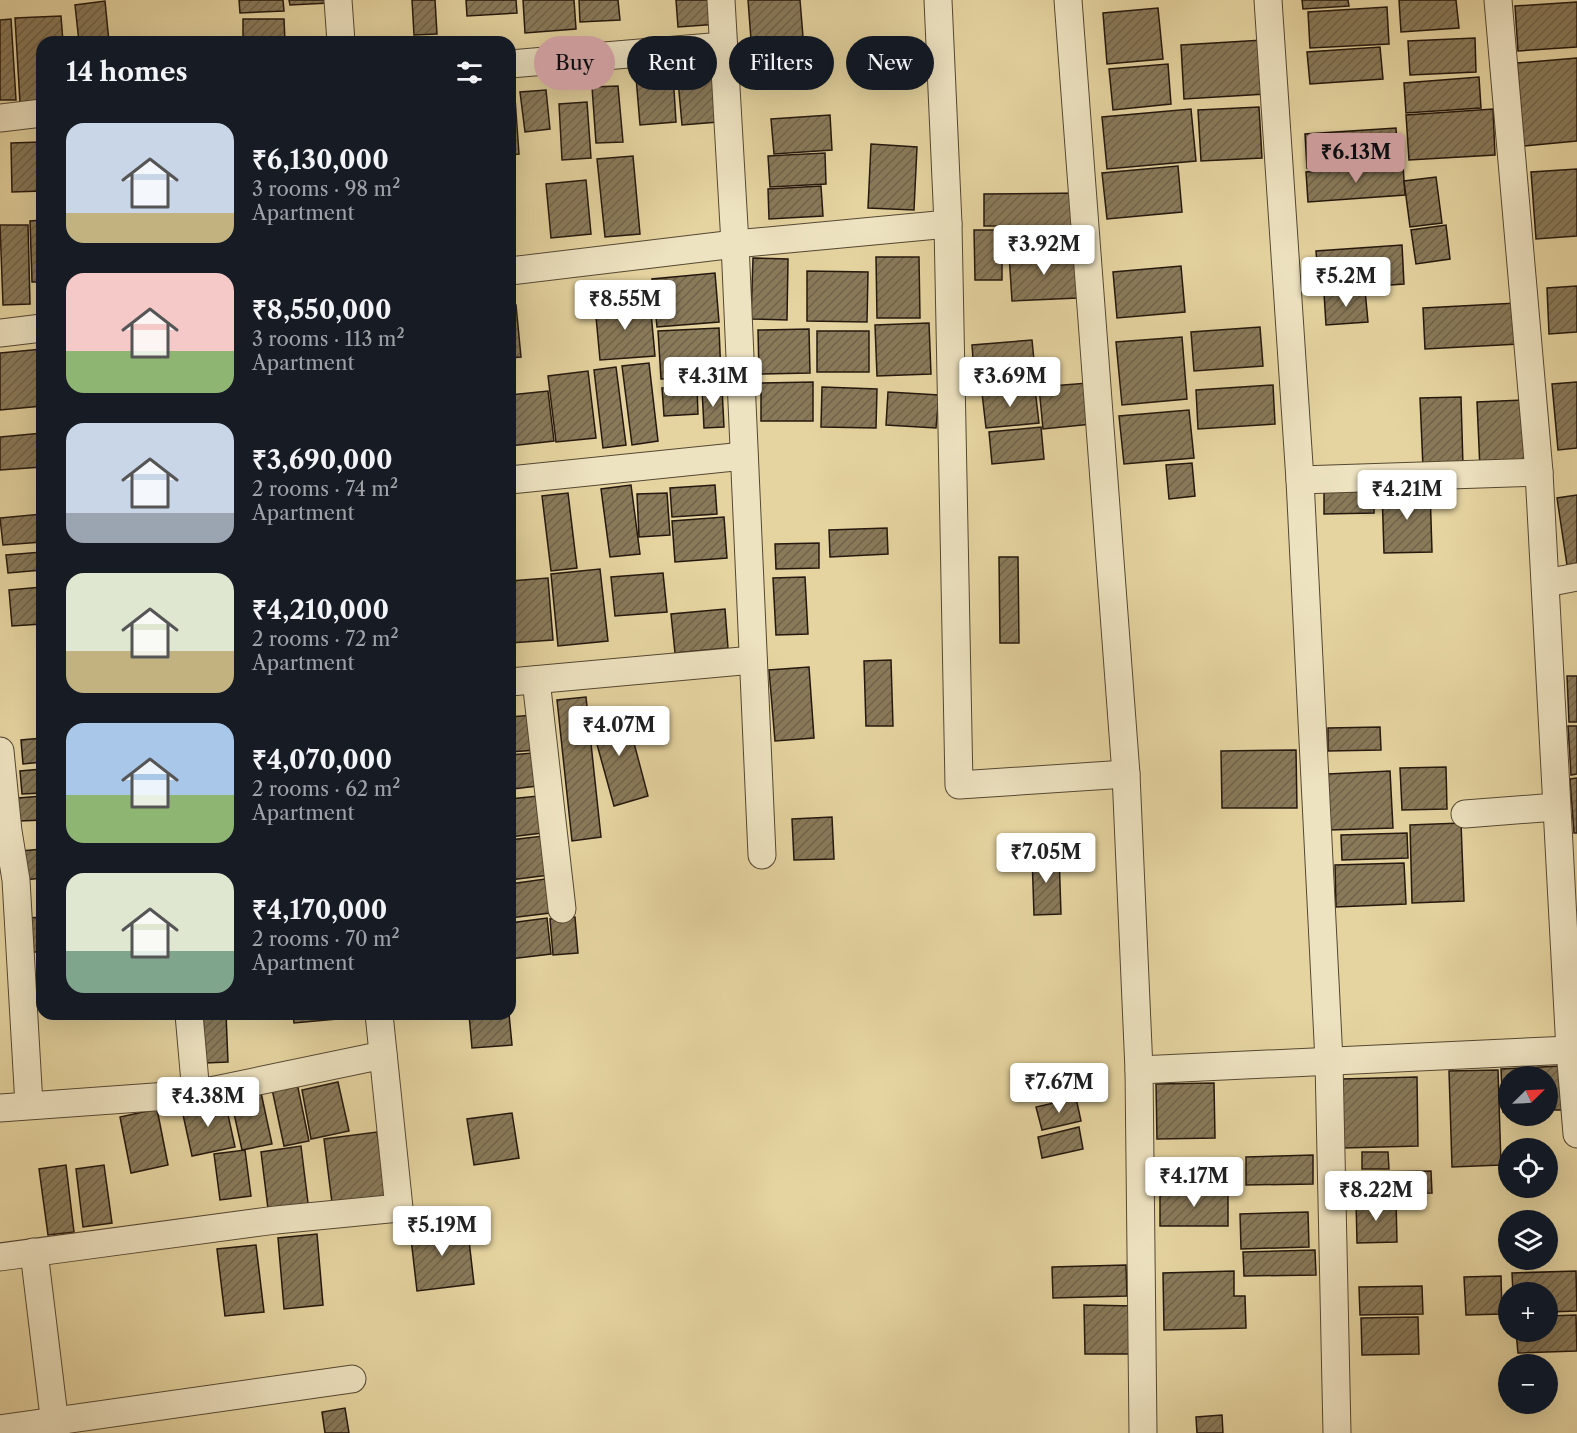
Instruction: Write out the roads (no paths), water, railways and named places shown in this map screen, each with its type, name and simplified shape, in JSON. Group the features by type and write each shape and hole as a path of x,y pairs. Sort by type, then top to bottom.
{"street":[{"path":"338,0 341,36"},
{"path":"721,0 735,244 762,855"},
{"path":"938,0 948,224 959,785 1126,774"},
{"path":"1068,0 1126,774 1139,1070 1143,1433"},
{"path":"1268,0 1300,480 1329,1061 1337,1433"},
{"path":"1498,0 1539,472 1556,807 1577,1134"},
{"path":"516,63 723,46"},
{"path":"0,118 36,114"},
{"path":"516,270 735,244 948,224"},
{"path":"0,333 36,329"},
{"path":"516,479 744,456"},
{"path":"1300,480 1539,472"},
{"path":"1546,583 1577,577"},
{"path":"561,909 523,681 753,660"},
{"path":"0,752 4,831 16,880 10,940 29,1105"},
{"path":"1465,814 1556,807"},
{"path":"190,1020 196,1094"},
{"path":"0,1257 276,1220 399,1208 380,1020"},
{"path":"1139,1070 1570,1050"},
{"path":"0,1108 196,1094 383,1055"},
{"path":"34,1252 55,1427"},
{"path":"0,1429 55,1427 352,1379"}]}
